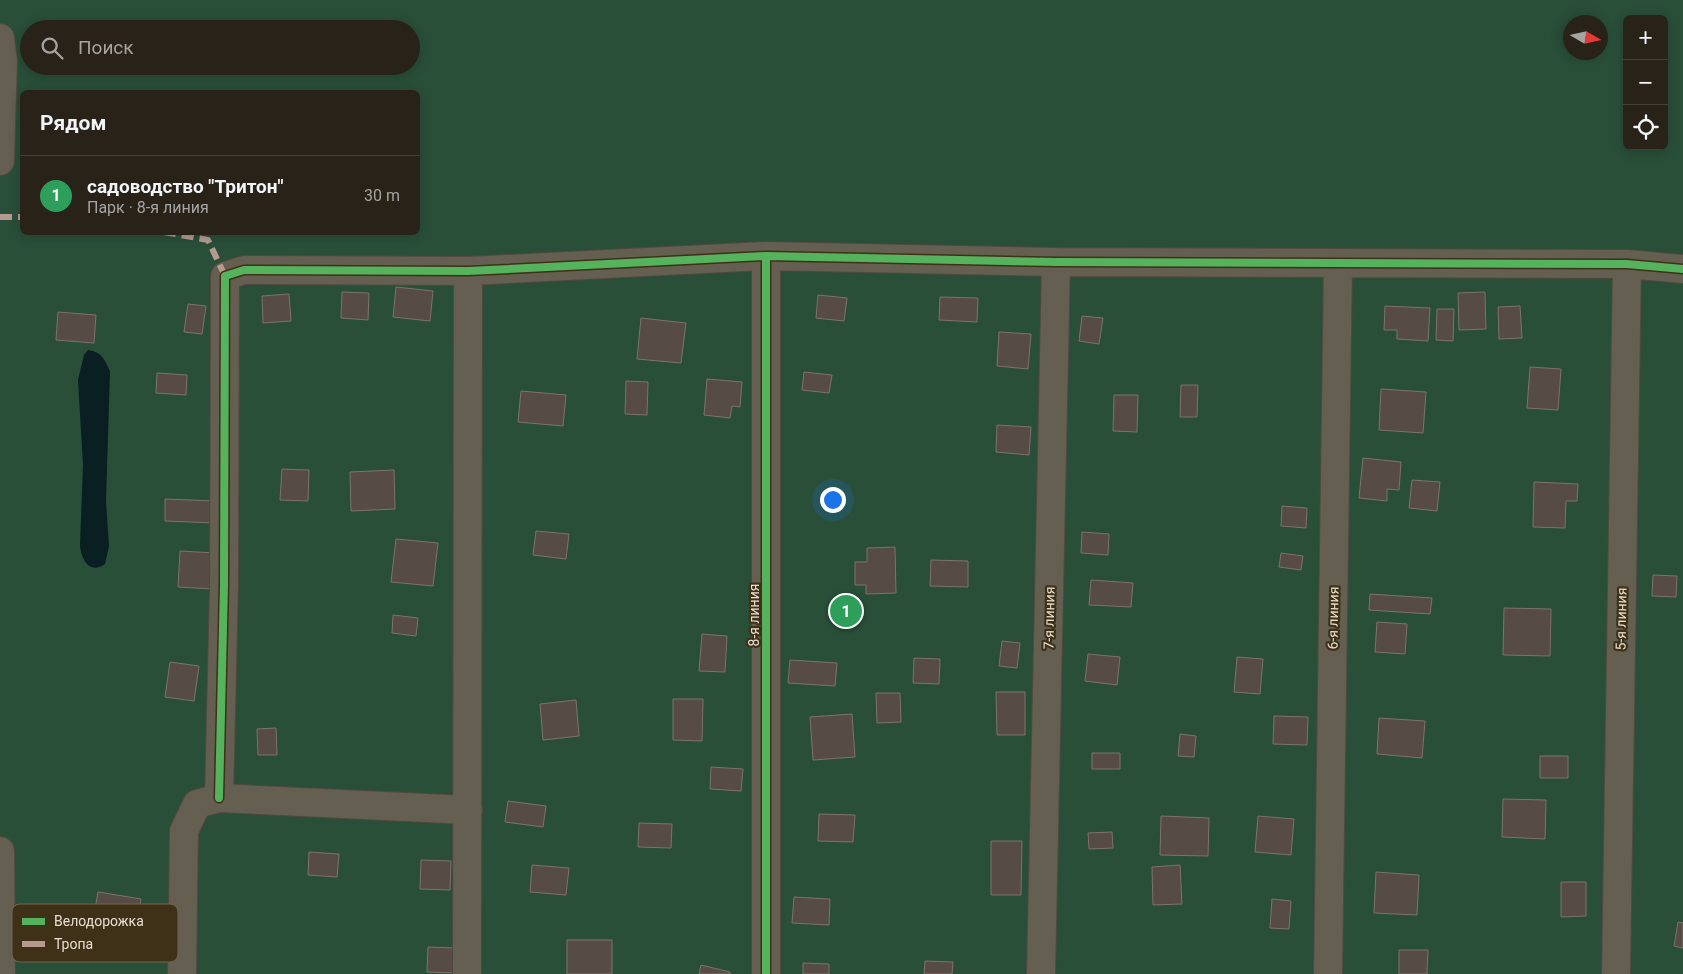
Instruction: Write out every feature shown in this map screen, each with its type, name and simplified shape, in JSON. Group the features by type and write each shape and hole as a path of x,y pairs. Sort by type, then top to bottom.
{"street":[{"path":"0,38 2,60 0,161"},
{"path":"219,798 224,584 225,276 244,270 468,272 766,256 1056,262 1627,264 1683,269"},
{"name":"8-я линия","path":"766,256 766,974"},
{"name":"7-я линия","path":"1041,974 1056,262"},
{"name":"6-я линия","path":"1328,974 1338,263"},
{"name":"5-я линия","path":"1616,974 1627,264"},
{"path":"467,974 468,272"},
{"path":"182,974 184,830 197,804 219,798 468,810"},
{"path":"0,851 1,974"}],"green space":[{"path":"0,0 1683,0 1683,974 0,974"}],"water":[{"path":"88,350 100,355 105,360 110,371 106,501 109,546 105,564 94,568 90,567 84,560 80,545 83,465 78,380 84,355"}],"building":[{"path":"396,287 433,291 430,321 393,317"},
{"path":"342,292 369,293 368,320 341,318"},
{"path":"1485,292 1486,329 1459,330 1458,293"},
{"path":"289,294 291,321 263,323 262,296"},
{"path":"818,295 847,298 844,321 816,318"},
{"path":"940,297 978,298 977,322 939,320"},
{"path":"188,304 206,306 202,334 184,332"},
{"path":"1385,306 1430,308 1428,341 1397,339 1397,330 1384,330"},
{"path":"1520,306 1522,338 1499,339 1498,307"},
{"path":"1437,309 1454,309 1453,341 1436,340"},
{"path":"58,312 96,315 94,343 56,340"},
{"path":"1082,316 1103,318 1099,344 1079,341"},
{"path":"641,318 686,323 681,363 637,359"},
{"path":"999,332 1031,334 1028,369 997,366"},
{"path":"1530,367 1561,369 1558,410 1527,408"},
{"path":"804,372 832,375 829,393 802,390"},
{"path":"157,373 187,375 186,395 156,393"},
{"path":"707,379 742,382 740,407 732,406 730,418 704,415"},
{"path":"626,381 648,382 647,415 625,414"},
{"path":"1181,385 1198,385 1197,417 1180,417"},
{"path":"1381,389 1426,392 1423,433 1379,430"},
{"path":"521,391 566,395 563,426 518,422"},
{"path":"1114,395 1138,395 1137,432 1113,431"},
{"path":"997,425 1031,427 1029,455 996,452"},
{"path":"1363,458 1401,462 1399,490 1387,489 1387,501 1359,498"},
{"path":"282,469 309,470 308,501 280,500"},
{"path":"394,470 395,509 351,511 350,472"},
{"path":"1412,480 1440,482 1437,511 1409,508"},
{"path":"1534,482 1578,484 1577,501 1566,501 1565,528 1533,527"},
{"path":"165,499 216,501 215,523 165,521"},
{"path":"1282,506 1307,508 1306,528 1281,526"},
{"path":"536,531 569,534 566,559 533,555"},
{"path":"1082,532 1109,534 1108,555 1081,553"},
{"path":"396,539 438,543 433,586 391,582"},
{"path":"895,547 896,593 866,594 866,585 855,585 855,562 867,562 867,548"},
{"path":"180,551 215,553 213,589 178,587"},
{"path":"1281,553 1303,556 1301,570 1279,567"},
{"path":"931,560 968,561 968,587 930,586"},
{"path":"1653,575 1677,576 1676,597 1652,596"},
{"path":"1091,580 1133,583 1131,607 1089,605"},
{"path":"1370,594 1432,598 1430,614 1369,610"},
{"path":"1504,608 1551,609 1550,656 1503,655"},
{"path":"393,615 418,618 416,636 392,633"},
{"path":"1377,622 1407,624 1405,654 1375,652"},
{"path":"702,634 727,636 725,672 699,671"},
{"path":"1002,641 1020,643 1017,668 999,666"},
{"path":"1088,654 1120,657 1117,685 1085,681"},
{"path":"1237,657 1263,659 1260,694 1234,692"},
{"path":"914,658 940,659 939,684 913,683"},
{"path":"790,660 837,663 835,686 788,683"},
{"path":"170,662 199,666 194,701 165,697"},
{"path":"996,692 1025,692 1025,735 997,735"},
{"path":"876,693 900,693 901,722 877,723"},
{"path":"673,699 703,699 702,741 673,740"},
{"path":"576,700 579,736 543,740 540,704"},
{"path":"852,714 855,757 813,760 810,717"},
{"path":"1274,716 1308,717 1307,745 1273,744"},
{"path":"1379,718 1425,721 1422,758 1377,754"},
{"path":"276,728 277,755 258,755 257,729"},
{"path":"1180,734 1196,736 1194,757 1178,756"},
{"path":"1092,753 1120,753 1120,769 1092,769"},
{"path":"1540,756 1568,756 1568,778 1540,778"},
{"path":"711,767 743,769 741,791 710,789"},
{"path":"1503,799 1546,800 1545,839 1502,837"},
{"path":"508,801 546,806 543,827 505,822"},
{"path":"819,814 855,815 853,842 818,841"},
{"path":"1161,816 1209,818 1208,856 1160,855"},
{"path":"1258,816 1294,819 1291,855 1255,852"},
{"path":"639,823 672,824 671,848 638,847"},
{"path":"1112,832 1113,848 1089,849 1088,833"},
{"path":"991,841 1022,841 1021,895 991,895"},
{"path":"309,852 339,854 337,877 308,875"},
{"path":"421,860 451,861 450,890 420,889"},
{"path":"532,865 569,868 566,895 530,892"},
{"path":"1180,865 1182,904 1153,905 1152,867"},
{"path":"1376,872 1419,875 1417,915 1374,913"},
{"path":"1561,882 1586,882 1586,916 1561,917"},
{"path":"98,892 141,899 140,904 96,904"},
{"path":"794,897 830,899 829,925 792,923"},
{"path":"1272,899 1291,901 1289,929 1270,928"},
{"path":"1678,922 1683,923 1683,948 1674,946"},
{"path":"567,940 612,940 612,974 567,974"},
{"path":"428,947 455,948 455,973 427,972"},
{"path":"1399,950 1428,950 1427,974 1399,974"},
{"path":"925,961 953,962 952,974 924,974"},
{"path":"803,963 829,964 829,974 803,974"},
{"path":"701,965 730,972 730,974 699,974"}],"marked path":[{"path":"0,217 20,217"},
{"path":"180,235 208,240 225,276"}],"cycle path":[{"path":"219,798 224,585 225,276 244,270 468,271 766,256 1056,262 1627,264 1683,269"},
{"path":"766,256 766,974"}],"place":[{"name":"садоводство \"Тритон\"","path":"846,611"}]}
